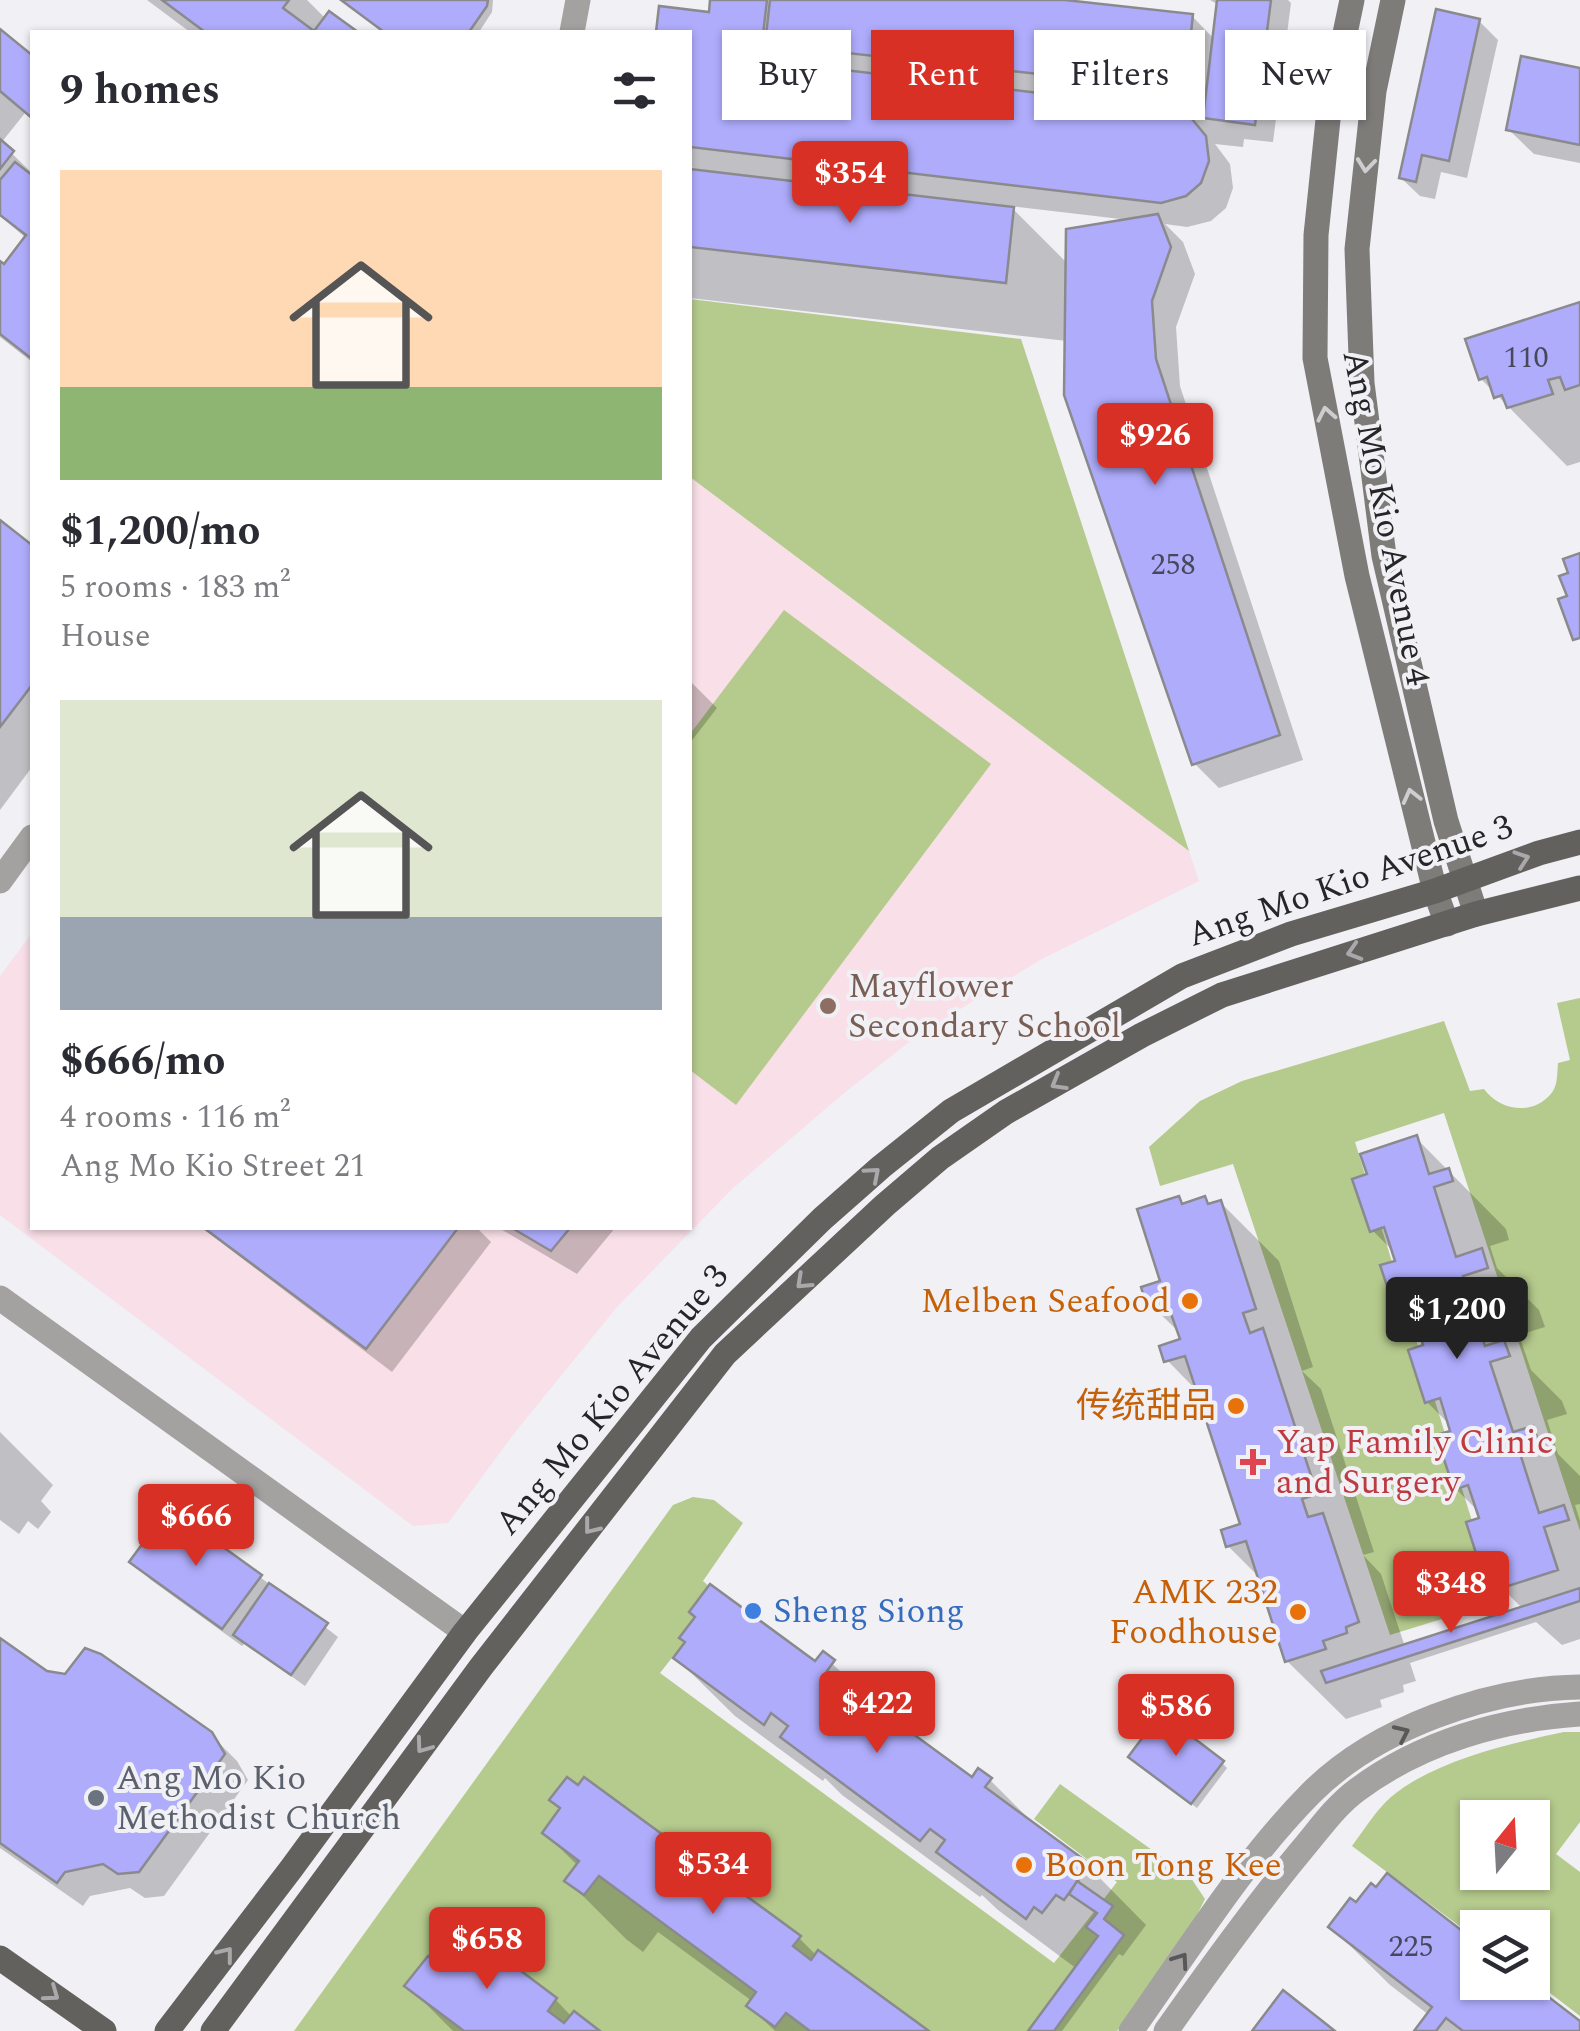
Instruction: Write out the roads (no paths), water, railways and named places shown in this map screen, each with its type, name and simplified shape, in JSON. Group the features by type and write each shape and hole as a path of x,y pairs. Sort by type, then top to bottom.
{"main road":[{"name":"Ang Mo Kio Avenue 4","path":"1352,0 1325,146 1316,235 1314,358 1356,576 1435,890 1447,924"},
{"name":"Ang Mo Kio Avenue 4","path":"1393,0 1374,91 1356,249 1362,383 1384,556 1446,821 1476,914"},
{"name":"Ang Mo Kio Avenue 3","path":"167,2031 292,1869 465,1632 701,1338 822,1219 924,1132 1012,1074 1182,976 1290,934 1580,842"},
{"name":"Ang Mo Kio Avenue 3","path":"213,2031 469,1683 725,1354 940,1158 1006,1112 1222,995 1476,914 1580,888"},
{"path":"0,1958 104,2031"}],"street":[{"path":"572,30 578,0"},
{"path":"0,881 30,839"},
{"path":"0,1298 465,1632"},
{"path":"1132,2031 1231,1889 1320,1785 1371,1747 1452,1709 1540,1688 1580,1687"},
{"path":"1166,2031 1256,1905 1332,1813 1358,1789 1400,1763 1495,1726 1580,1714"}],"place":[{"name":"Mayflower Secondary School","path":"828,1006"},
{"name":"Melben Seafood","path":"1190,1301"},
{"name":"传统甜品","path":"1236,1406"},
{"name":"Yap Family Clinic and Surgery","path":"1253,1462"},
{"name":"Sheng Siong","path":"753,1611"},
{"name":"AMK 232 Foodhouse","path":"1298,1612"},
{"name":"Ang Mo Kio Methodist Church","path":"96,1798"},
{"name":"Boon Tong Kee","path":"1024,1865"}]}
